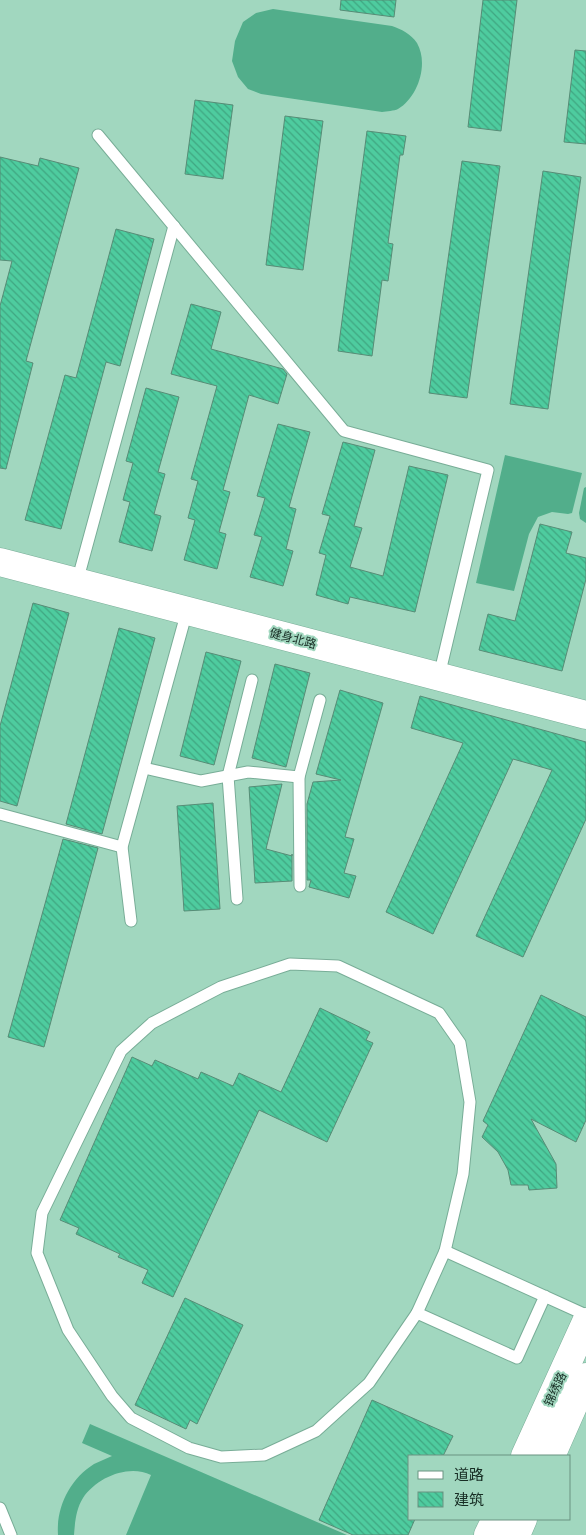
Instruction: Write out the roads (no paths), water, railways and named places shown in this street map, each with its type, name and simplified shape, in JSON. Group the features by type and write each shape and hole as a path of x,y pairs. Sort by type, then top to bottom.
{"street":[{"name":"健身北路","path":"0,562 586,715"},
{"name":"锦绣路","path":"524,1455 586,1322"},
{"name":"锦绣路","path":"551,1455 586,1377"},
{"path":"488,1535 496,1520"},
{"path":"516,1535 523,1520"}],"lane":[{"path":"98,135 344,431 488,470 439,676"},
{"path":"77,582 174,226"},
{"path":"131,920 122,846 187,611"},
{"path":"237,899 228,776 252,680"},
{"path":"300,886 299,777 320,700"},
{"path":"144,768 201,781 248,772 299,777"},
{"path":"0,814 122,846"},
{"path":"290,964 338,966 440,1014 460,1043 470,1102 463,1174 445,1251 417,1313 368,1383 316,1431 264,1455 221,1457 189,1448 131,1418 112,1396 68,1330 37,1254 42,1213 121,1051 152,1023 221,987 290,964"},
{"path":"445,1251 586,1314"},
{"path":"417,1313 517,1358 545,1296"},
{"path":"0,1508 11,1535"}]}
